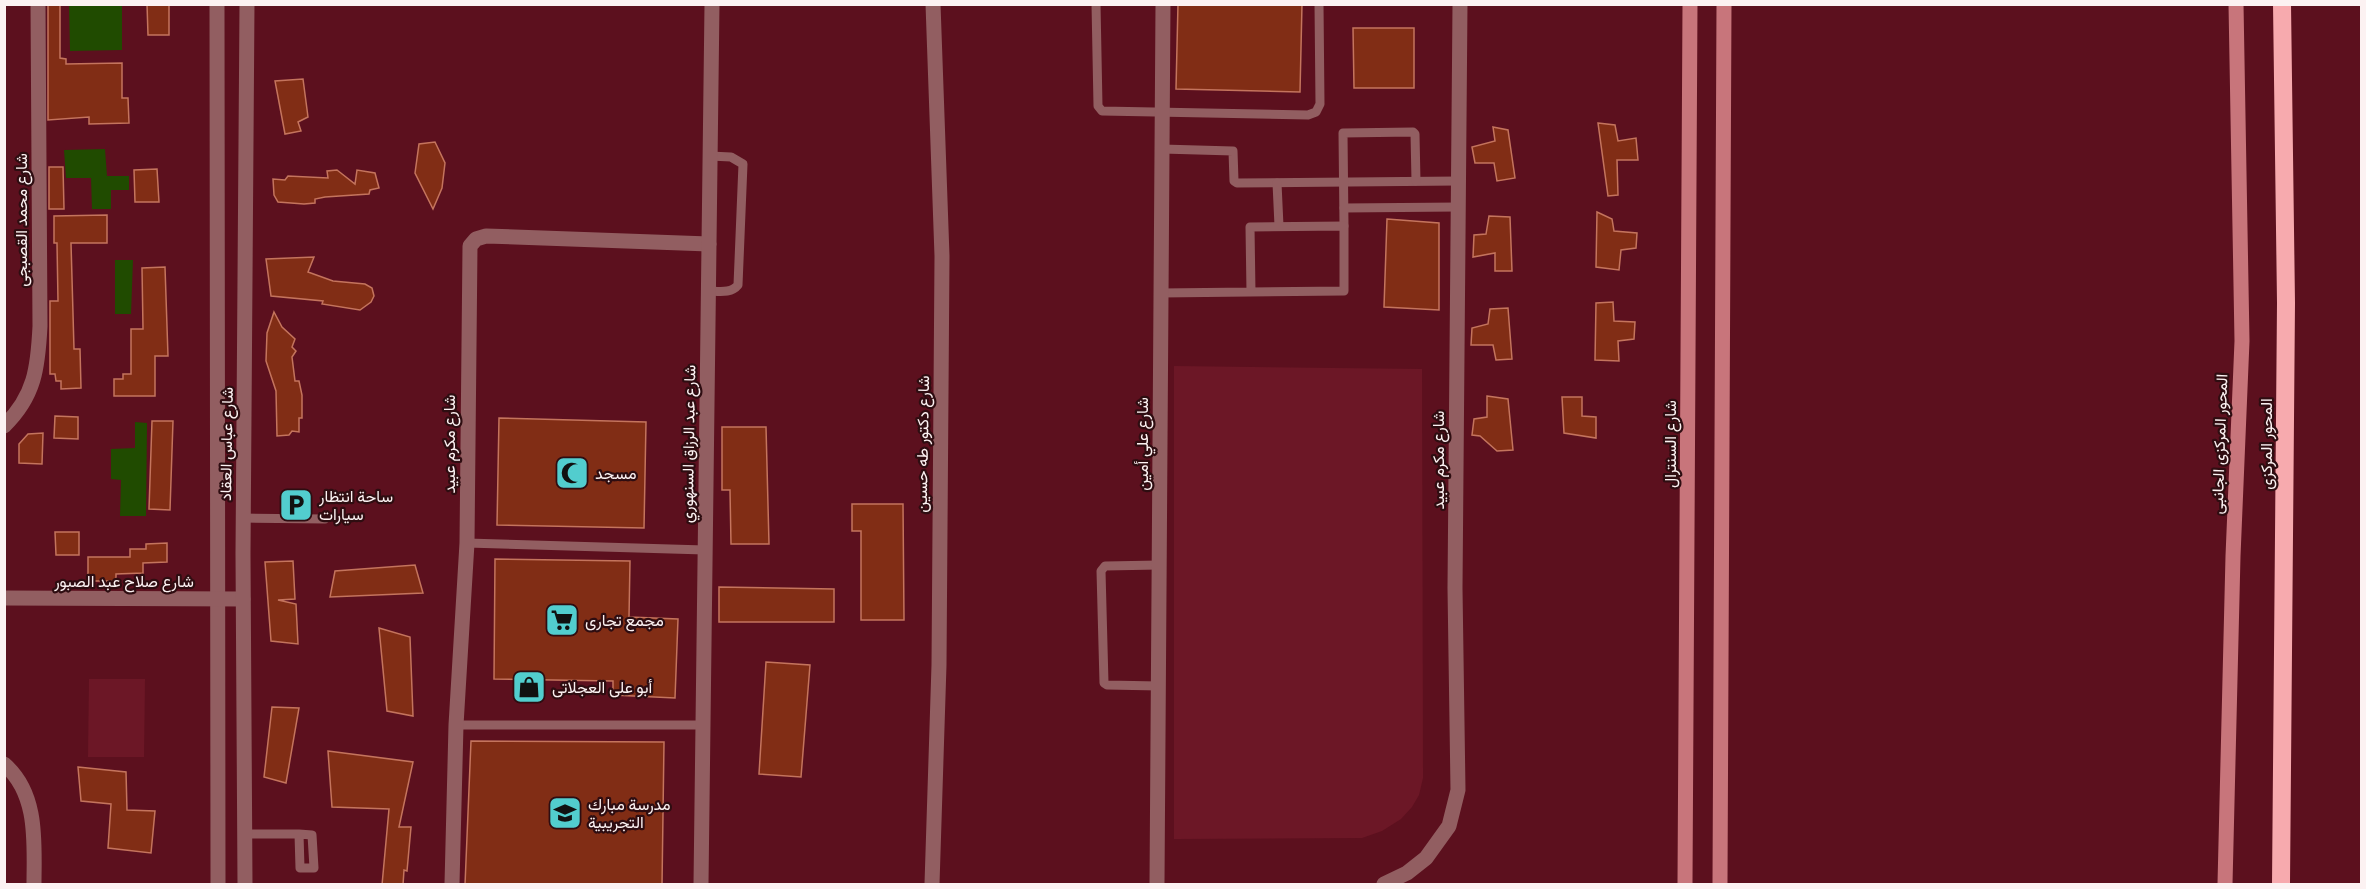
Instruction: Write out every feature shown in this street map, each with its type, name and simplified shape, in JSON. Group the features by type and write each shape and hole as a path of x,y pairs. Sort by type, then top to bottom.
{"highway":[{"name":"المحور المركزى","path":"2281,885 2286,338 2282,4"}],"street":[{"name":"شارع محمد القصبجى","path":"4,426 26,399 38,364 38,4"},
{"name":"شارع عباس العقاد","path":"217,4 218,885"},
{"name":"شارع عباس العقاد","path":"245,885 243,518 247,4"},
{"name":"شارع عبد الرزاق السنهوري","path":"701,885 712,4"},
{"name":"شارع دكتور طه حسين","path":"932,885 939,665 942,266 933,4"},
{"name":"شارع علي أمين","path":"1157,885 1163,4"},
{"name":"شارع مكرم عبيد","path":"1384,885 1407,873 1426,858 1449,826 1458,790 1455,588 1460,4"},
{"name":"شارع السنترال","path":"1685,885 1690,4"},
{"path":"1720,885 1724,4"},
{"name":"المحور المركزى الجانبى","path":"2225,885 2232,556 2242,340 2236,4"},
{"name":"شارع مكرم عبيد","path":"452,885 456,724 466,543 470,246 476,239 486,236 709,244"},
{"name":"شارع صلاح عبد الصبور","path":"4,598 243,599"},
{"path":"4,764 22,786 30,808 33,831 34,885"}],"lane":[{"path":"1096,4 1099,109 1162,113 1308,115 1316,112 1320,104 1319,4"},
{"path":"1161,293 1344,291 1343,132 1413,132 1415,134 1416,181"},
{"path":"1162,148 1233,151 1235,182 1458,181"},
{"path":"708,291 728,291 735,289 738,285 743,164 731,157 710,156"},
{"path":"1277,183 1279,226"},
{"path":"1344,208 1458,207"},
{"path":"1251,292 1249,228 1344,226"},
{"path":"243,518 325,519"},
{"path":"466,543 705,550"},
{"path":"1159,566 1105,566 1101,569 1104,683 1107,685 1159,686"},
{"path":"456,724 703,726"},
{"path":"245,834 299,834"}],"shaded area":[{"path":"1174,366 1422,369 1423,778 1419,795 1412,807 1401,819 1382,831 1362,838 1174,839"},
{"path":"89,679 145,679 144,757 88,757"}],"green space":[{"path":"69,5 122,5 122,50 70,51"},
{"path":"105,149 107,176 129,176 129,190 111,190 111,209 92,209 91,178 66,178 64,150"},
{"path":"115,260 133,260 131,314 115,314"},
{"path":"135,422 147,423 146,516 120,516 121,480 111,479 111,449 135,448"}],"building":[{"path":"48,4 60,4 60,58 66,59 66,64 122,63 122,98 128,98 129,123 89,124 89,117 48,120"},
{"path":"147,4 169,4 169,35 148,35"},
{"path":"1178,4 1302,4 1300,92 1176,89"},
{"path":"1353,28 1414,28 1414,88 1354,88"},
{"path":"303,79 308,117 298,122 301,131 285,134 275,81"},
{"path":"1598,123 1615,125 1618,141 1636,138 1638,160 1617,160 1618,195 1608,196"},
{"path":"1493,127 1508,130 1515,178 1497,181 1494,163 1475,163 1472,147 1495,141"},
{"path":"435,142 445,163 442,188 433,209 415,173 419,144"},
{"path":"49,167 63,167 64,209 49,209"},
{"path":"157,169 159,202 135,202 134,170"},
{"path":"337,170 355,184 357,170 375,173 379,188 370,190 369,194 325,197 315,199 315,203 304,204 278,202 274,195 273,179 285,180 288,176 328,178 327,171"},
{"path":"1597,212 1612,219 1614,231 1637,233 1636,248 1621,250 1619,270 1596,267"},
{"path":"107,215 107,243 71,243 74,349 80,349 81,388 61,389 61,381 56,381 55,374 50,374 50,301 58,301 54,216"},
{"path":"1489,216 1510,217 1512,271 1495,271 1495,253 1473,257 1474,235 1486,234"},
{"path":"1387,219 1439,223 1439,310 1384,307"},
{"path":"314,257 308,272 333,281 365,284 372,288 374,296 371,302 360,310 322,304 323,301 271,296 266,259"},
{"path":"165,267 168,356 155,356 155,396 114,396 114,379 123,379 123,374 131,374 131,329 143,329 142,268"},
{"path":"1613,302 1614,321 1635,322 1634,339 1618,341 1619,361 1595,360 1596,303"},
{"path":"1508,308 1512,359 1496,360 1493,345 1471,345 1472,328 1488,324 1490,309"},
{"path":"274,312 282,327 295,339 292,347 296,351 292,357 295,381 299,381 302,395 302,418 299,418 299,432 292,431 289,435 277,436 276,391 266,361 267,333"},
{"path":"1487,396 1508,399 1513,450 1497,451 1480,436 1472,435 1474,419 1487,417"},
{"path":"1562,397 1582,397 1582,416 1596,417 1596,438 1564,433"},
{"path":"55,416 78,417 78,439 54,438"},
{"name":"مسجد","path":"499,418 646,422 644,528 497,525"},
{"path":"152,421 173,421 170,510 149,509"},
{"path":"722,427 766,427 769,544 731,544 730,490 722,490"},
{"path":"43,433 42,464 19,463 19,444 28,434"},
{"path":"852,504 903,504 904,620 861,620 861,531 852,531"},
{"path":"55,532 79,532 79,555 56,555"},
{"path":"167,543 167,562 143,563 143,573 116,574 116,581 88,581 88,557 130,557 130,549 146,549 146,544"},
{"name":"مجمع تجارى","path":"495,559 630,561 629,617 678,619 675,698 613,695 613,681 494,679"},
{"path":"293,561 295,599 278,600 296,604 298,644 271,641 265,562"},
{"path":"415,565 423,593 330,597 335,571"},
{"path":"719,587 834,589 834,622 719,622"},
{"path":"379,628 410,637 413,716 387,711"},
{"path":"766,662 810,665 801,777 759,774"},
{"path":"272,707 299,708 286,783 264,777"},
{"name":"مدرسة مبارك التجريبية","path":"471,741 664,742 662,885 465,885"},
{"path":"328,751 413,762 399,827 411,827 407,871 404,870 403,885 382,885 389,809 332,807"},
{"path":"78,767 126,772 127,810 155,811 151,853 108,848 111,804 81,801"}],"place":[{"name":"مسجد","path":"572,473"},
{"name":"ساحة انتظار سيارات","path":"296,505"},
{"name":"مجمع تجارى","path":"562,620"},
{"name":"أبو على العجلاتى","path":"529,687"},
{"name":"مدرسة مبارك التجريبية","path":"565,813"}]}
